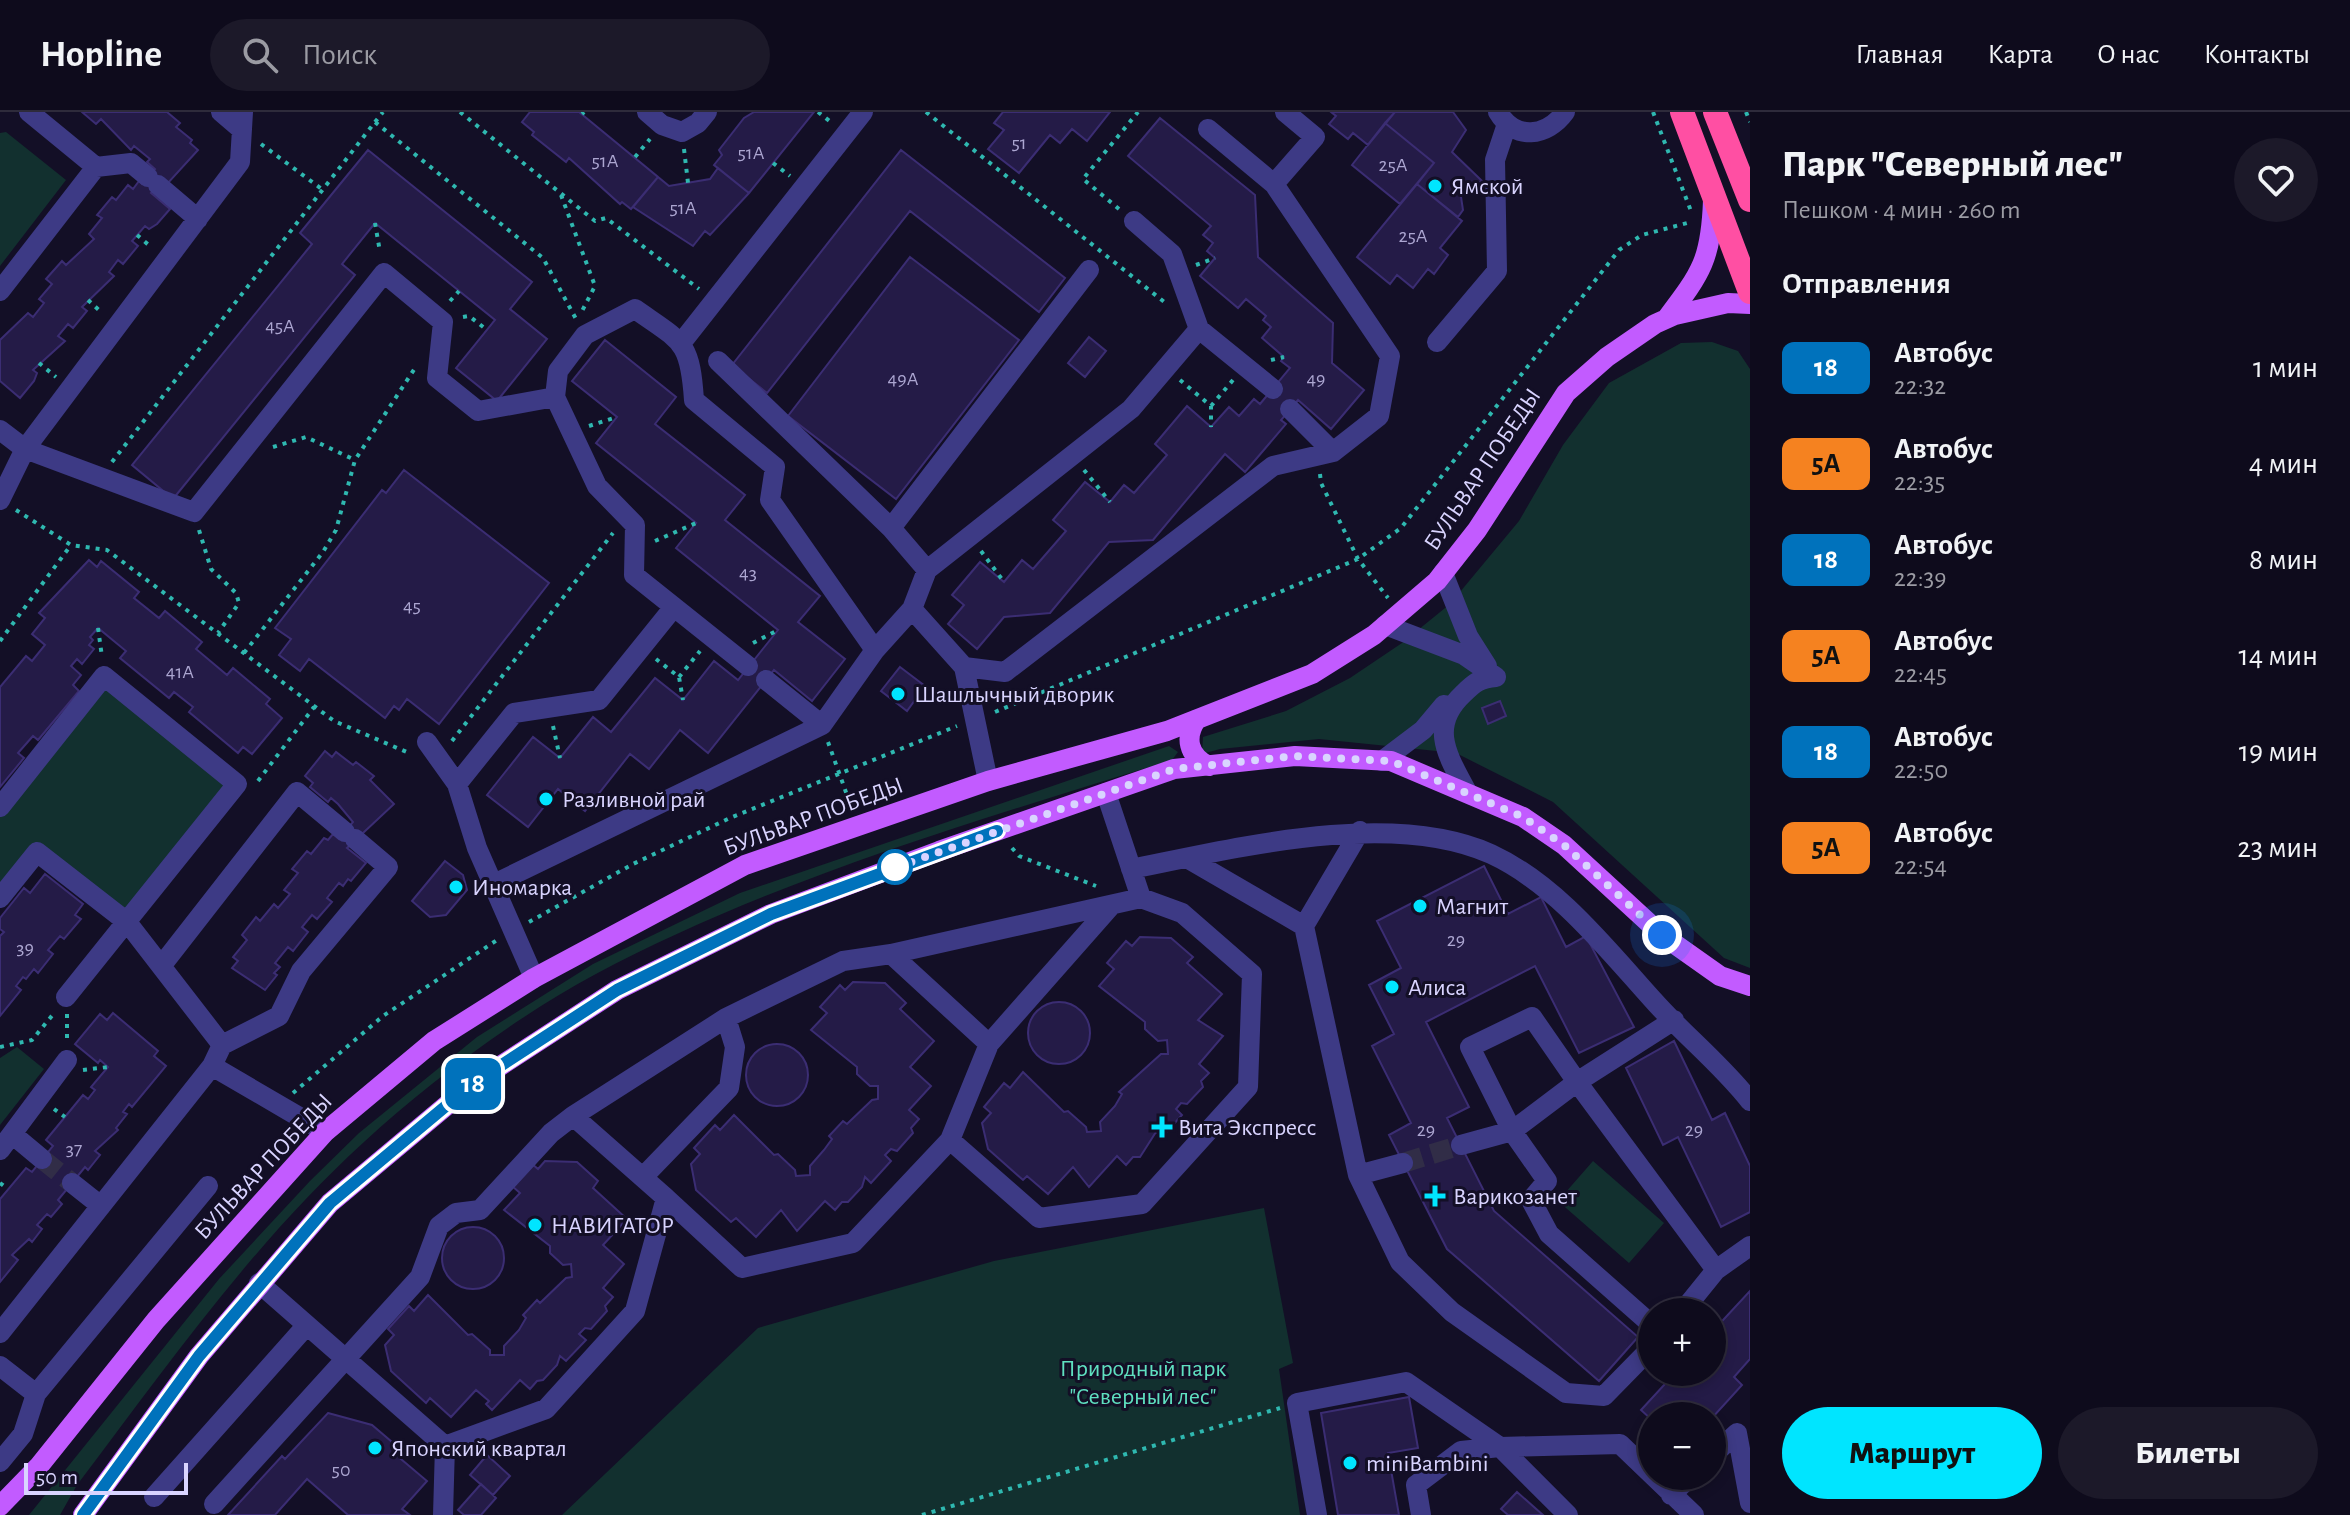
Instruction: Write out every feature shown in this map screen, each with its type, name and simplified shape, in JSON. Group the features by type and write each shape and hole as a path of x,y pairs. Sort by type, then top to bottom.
{"highway":[{"path":"1682,112 1750,292"},
{"path":"1715,112 1750,200"}],"main road":[{"name":"БУЛЬВАР ПОБЕДЫ","path":"1667,318 1702,272 1711,241 1714,192"},
{"name":"БУЛЬВАР ПОБЕДЫ","path":"0,1506 39,1466 156,1320 325,1132 434,1041 534,978 745,865 988,781 1167,731 1312,674 1385,625 1443,573 1477,530 1566,393 1633,337 1667,318 1728,303 1750,304"},
{"path":"1197,719 1189,736 1190,747 1198,761 1209,766"},
{"path":"1167,731 1179,737 1185,747 1182,761 1174,769"},
{"path":"88,1513 199,1356 330,1203 471,1085 617,990 771,914 1174,769 1295,756 1382,761 1467,792 1523,817 1564,845 1662,935 1720,976 1750,986"}],"lane":[{"path":"29,112 96,167"},
{"path":"0,500 25,449 240,162 243,121 221,112"},
{"path":"647,112 662,125 682,132 698,123 707,112"},
{"path":"682,342 863,112"},
{"path":"1274,184 1315,137 1285,112"},
{"path":"1437,342 1497,271 1495,160 1503,118 1528,133 1539,132 1550,128 1565,112"},
{"path":"964,667 1005,672 1273,466 1325,453 1379,416 1390,356 1274,184 1208,129"},
{"path":"0,291 96,167 131,163 198,219"},
{"path":"1134,221 1172,254 1199,329 1273,389"},
{"path":"891,528 1089,270"},
{"path":"0,430 25,449 194,512 384,273 443,322 437,378 478,411 555,397"},
{"path":"741,660 634,575 635,525 597,486 555,397 558,371 581,328 635,309 682,342 691,362 694,400 775,467 770,500 875,650"},
{"path":"494,884 822,725 875,650 912,609 927,570 1131,409 1199,329"},
{"path":"718,361 891,528 927,570"},
{"path":"1290,409 1325,453"},
{"path":"1443,573 1468,636 1496,677"},
{"path":"457,784 514,713 599,700 674,607"},
{"path":"912,609 964,667 988,781"},
{"path":"1385,625 1464,655 1496,677"},
{"path":"1382,761 1431,722 1464,684 1480,674 1496,677"},
{"path":"0,807 104,676 237,784 66,997"},
{"path":"1467,792 1446,750 1443,721 1454,702 1470,686 1480,678 1496,677"},
{"path":"766,680 822,725"},
{"path":"432,750 457,784 477,848 534,978"},
{"path":"0,1333 212,1066 222,1045 279,1016 301,971 388,867 297,792 162,965"},
{"path":"1106,793 1131,869 1137,899"},
{"path":"1131,869 1360,831 1425,835 1491,854 1535,883 1572,913 1750,1101"},
{"path":"1360,831 1304,926 1358,1175 1400,1262 1452,1312 1566,1393 1604,1396 1638,1361"},
{"path":"0,898 37,852 127,922 222,1045"},
{"path":"1187,858 1304,926"},
{"path":"214,1504 420,1277 439,1226 456,1213 480,1210 551,1133 726,1018 843,961 891,954 1137,899 1182,913 1252,974 1248,1087 1142,1204 1039,1218 950,1140"},
{"path":"573,1116 742,1268 853,1243 950,1140 989,1044 1110,907"},
{"path":"891,954 989,1044"},
{"path":"1638,1313 1549,1234 1531,1200 1547,1181 1512,1131 1470,1047 1532,1017 1716,1270"},
{"path":"643,1177 729,1088 735,1047 726,1018"},
{"path":"1461,1145 1512,1131 1577,1082 1674,1020"},
{"path":"42,1159 6,1142 67,1060"},
{"path":"212,1066 278,1108 325,1132"},
{"path":"1358,1175 1403,1163"},
{"path":"72,1183 101,1206"},
{"path":"0,1462 23,1434 36,1394 208,1186"},
{"path":"445,1446 546,1409 635,1311 666,1198"},
{"path":"1693,1298 1716,1270 1750,1246"},
{"path":"259,1283 346,1358 358,1373 445,1446"},
{"path":"154,1497 307,1325"},
{"path":"0,1366 36,1394"},
{"path":"1317,1515 1297,1403 1406,1382 1500,1447 1568,1515"},
{"path":"1726,1443 1737,1433 1750,1503"},
{"path":"1421,1515 1416,1485 1461,1451 1620,1444 1694,1515"},
{"path":"443,1515 445,1446"},
{"path":"1671,1495 1676,1490"}],"path":[{"path":"100,477 383,112"},
{"path":"460,112 595,221 606,218 714,300"},
{"path":"926,112 1199,329"},
{"path":"1134,221 1083,179 1138,112"},
{"path":"278,1108 383,1016 513,930 633,864 730,818 1059,687 1358,559 1401,528 1619,250 1642,235 1695,221 1653,112"},
{"path":"1746,112 1750,122"},
{"path":"243,121 323,190"},
{"path":"375,122 543,258 581,328"},
{"path":"682,132 688,183"},
{"path":"561,193 595,286 581,328"},
{"path":"375,223 384,273"},
{"path":"443,322 469,316 487,330"},
{"path":"243,653 323,552 336,530 355,460 419,361"},
{"path":"1211,427 1211,406 1245,366"},
{"path":"1166,368 1211,406"},
{"path":"572,432 617,417"},
{"path":"270,448 306,437 355,460"},
{"path":"1325,453 1321,483 1358,559 1372,579"},
{"path":"1073,455 1110,502"},
{"path":"0,500 71,545 107,550 334,721 404,752 432,750 627,516"},
{"path":"194,512 211,569 236,593 239,603 217,634"},
{"path":"635,550 696,523"},
{"path":"971,536 1004,582"},
{"path":"0,641 71,545"},
{"path":"98,628 104,676"},
{"path":"741,660 778,630"},
{"path":"679,677 712,637"},
{"path":"642,647 679,677 683,700"},
{"path":"237,784 249,792 314,707"},
{"path":"549,708 560,758"},
{"path":"822,725 857,821"},
{"path":"1005,851 1014,847 1019,856 1137,899"},
{"path":"0,1047 32,1040 66,997"},
{"path":"66,997 67,1060"},
{"path":"0,1183 8,1189"},
{"path":"922,1515 1297,1403"}],"green space":[{"path":"6,132 66,180 0,266 0,133"},
{"path":"1712,342 1738,351 1750,369 1750,968 1724,958 1553,802 1456,753 1319,739 1220,749 1202,754 1203,737 1286,711 1350,678 1402,643 1450,604 1519,521 1563,445 1609,383 1681,343"},
{"path":"104,676 237,784 127,922 37,852 0,898 0,807"},
{"path":"1169,746 1178,752 1172,760 951,829 805,880 734,909 594,975 504,1030 416,1096 323,1181 248,1264 178,1351 77,1485 60,1515 29,1515 219,1279 310,1181 359,1133 477,1037 593,964 740,893"},
{"path":"17,1047 44,1069 0,1125 0,1058"},
{"path":"1593,1161 1664,1223 1629,1263 1558,1201"},
{"name":"Природный парк \"Северный лес\"","path":"1264,1208 1293,1363 1279,1369 1300,1515 562,1515 758,1328 994,1261"}],"building":[{"path":"82,112 167,112 180,123 176,127 192,140 190,143 198,150 168,183 163,179 151,193 170,209 157,224 149,229 145,226 132,241 138,246 123,264 118,260 109,272 114,276 82,307 87,311 73,328 68,324 58,336 65,341 33,370 37,373 34,381 20,398 0,381 0,340 28,313 33,317 44,303 39,299 52,284 46,279 62,261 66,265 94,239 89,234 102,218 97,215 112,197 116,200 128,185 133,189 139,181 142,184 155,169 147,162 150,159 134,146 131,150 101,119 96,124"},
{"path":"530,112 579,112 658,177 631,209 622,202 620,204 569,158 566,162 532,135 534,132 522,122"},
{"path":"754,112 814,112 749,193 714,165 722,155 719,150 744,118"},
{"path":"1003,112 1110,112 1087,141 1072,129 1060,143 1050,135 1019,173 988,149 1004,130 994,123"},
{"path":"1331,112 1395,112 1368,145 1353,133 1348,139 1329,124 1336,116"},
{"path":"1395,112 1453,112 1466,130 1452,152 1482,181 1468,187 1461,197 1463,210 1458,217 1417,184 1434,163 1385,123"},
{"path":"1160,118 1255,195 1258,257 1333,323 1332,363 1364,390 1331,429 1298,400 1281,420 1286,424 1245,472 1225,454 1153,540 1109,542 1050,613 1004,617 977,649 948,624 964,605 952,595 980,562 1004,582 1022,560 1033,569 1066,531 1053,520 1085,482 1110,502 1124,485 1134,493 1167,455 1155,444 1187,406 1211,427 1229,407 1239,416 1254,399 1260,404 1290,368 1281,361 1284,357 1262,338 1271,327 1263,320 1266,316 1246,299 1238,308 1200,276 1215,258 1207,251 1213,243 1203,235 1211,226 1128,156"},
{"path":"1385,123 1434,163 1400,204 1352,165"},
{"path":"368,150 532,282 510,309 547,339 497,401 456,368 495,320 375,223 342,264 355,275 173,499 132,465 312,244 300,233"},
{"path":"901,150 1065,278 1039,312 910,211 767,393 732,365"},
{"path":"718,168 749,193 710,235 705,231 693,246 633,207 658,177 669,186 710,179"},
{"path":"1417,184 1462,221 1440,248 1448,255 1434,274 1428,269 1413,288 1397,275 1390,284 1357,257"},
{"path":"910,257 1019,340 896,499 788,416"},
{"path":"1089,337 1106,351 1085,377 1068,363"},
{"path":"605,340 676,397 655,424 745,495 725,520 820,596 798,622 845,659 812,701 774,670 708,753 680,730 649,769 630,754 585,811 558,789 528,827 487,795 533,737 560,758 593,717 611,732 655,678 683,700 714,661 738,680 778,630 676,548 696,523 596,443 617,417 572,381"},
{"path":"404,470 549,583 439,724 407,699 399,710 394,706 385,718 309,659 300,671 279,655 291,639 275,628 382,490 386,493"},
{"path":"89,560 97,567 101,561 139,592 134,598 159,618 165,611 202,642 196,649 227,675 233,668 270,699 266,704 282,718 252,754 243,747 238,753 189,712 193,707 174,692 169,698 120,658 126,651 98,628 90,637 93,640 89,645 94,649 82,664 77,659 71,666 81,675 73,685 79,691 38,740 33,736 18,753 24,758 0,787 0,687 26,656 32,661 45,645 32,634 45,618 39,613"},
{"path":"900,667 925,686 907,711 881,691"},
{"path":"1500,701 1506,716 1488,724 1482,708"},
{"path":"325,751 332,757 336,752 353,765 356,762 374,776 370,780 394,804 347,848 366,863 351,881 348,879 343,886 339,883 327,898 332,902 317,919 312,915 302,927 308,932 293,951 288,947 275,963 280,967 265,990 232,968 238,961 233,957 247,940 242,935 256,917 260,921 274,904 278,908 290,894 284,890 298,873 292,869 307,851 311,854 324,838 328,840 333,834 339,839 353,822 331,798 328,802 310,787 313,783 305,776"},
{"path":"445,861 463,875 467,890 446,915 430,917 412,901"},
{"path":"1484,866 1508,914 1541,897 1566,947 1586,936 1634,1027 1579,1053 1535,966 1426,1022 1469,1107 1447,1118 1494,1211 1638,1337 1599,1381 1447,1249 1389,1135 1411,1123 1372,1046 1394,1034 1369,985 1401,968 1377,921"},
{"path":"45,874 83,904 75,915 81,919 64,939 60,936 48,950 53,954 38,973 34,969 26,979 23,977 16,986 21,990 0,1016 0,936 4,932 0,929 0,918 24,888 30,893"},
{"path":"1140,937 1171,938 1193,957 1187,963 1222,994 1198,1020 1223,1036 1199,1064 1209,1073 1201,1081 1203,1087 1187,1104 1181,1103 1176,1109 1182,1115 1162,1137 1156,1132 1140,1157 1133,1157 1126,1165 1117,1156 1089,1187 1073,1167 1048,1194 1027,1176 1023,1180 988,1149 982,1123 991,1113 984,1107 1004,1083 1010,1088 1023,1072 1064,1112 1068,1111 1086,1127 1087,1132 1101,1131 1100,1122 1115,1106 1122,1094 1119,1092 1161,1054 1168,1054 1167,1040 1158,1041 1145,1029 1145,1022 1099,986 1114,969 1107,963 1126,941 1132,946"},
{"path":"853,982 885,983 906,1003 900,1009 934,1041 910,1067 931,1086 909,1110 919,1119 911,1128 913,1133 897,1151 891,1149 885,1155 891,1161 871,1183 865,1177 862,1187 848,1202 842,1202 835,1210 825,1201 797,1231 781,1210 756,1237 736,1218 731,1222 696,1190 691,1164 700,1154 694,1148 715,1125 720,1130 734,1115 774,1155 778,1154 795,1170 796,1176 810,1175 810,1166 832,1139 829,1136 843,1121 847,1124 872,1100 878,1099 878,1086 870,1086 857,1074 857,1067 811,1030 827,1013 820,1007 840,985 845,990"},
{"path":"1059,1002 1071,1004 1081,1011 1088,1021 1088,1045 1081,1055 1071,1062 1059,1064 1047,1062 1037,1055 1030,1045 1028,1033 1030,1021 1037,1011 1047,1004"},
{"path":"113,1013 158,1051 154,1056 166,1066 132,1107 129,1104 123,1112 127,1114 116,1128 118,1130 95,1151 100,1155 88,1170 85,1167 58,1200 62,1204 51,1217 47,1214 37,1225 42,1229 32,1242 29,1239 12,1255 18,1260 0,1282 0,1199 26,1168 32,1172 53,1146 46,1140 83,1095 88,1099 95,1090 91,1087 108,1067 100,1060 98,1063 75,1044 100,1014 107,1020"},
{"path":"1674,1041 1712,1120 1725,1113 1750,1166 1750,1212 1721,1227 1678,1137 1663,1145 1626,1068"},
{"path":"777,1044 789,1046 799,1053 806,1063 806,1087 799,1097 789,1104 777,1106 765,1104 755,1097 748,1087 746,1075 748,1063 755,1053 765,1046"},
{"path":"545,1161 577,1162 598,1181 593,1188 627,1219 603,1245 624,1264 603,1288 613,1297 605,1306 607,1311 591,1329 585,1328 579,1334 586,1340 566,1361 560,1356 557,1365 543,1380 537,1381 530,1389 520,1380 492,1410 486,1404 489,1401 476,1390 451,1417 430,1398 426,1403 391,1371 385,1345 394,1335 388,1329 409,1306 414,1311 428,1295 468,1335 472,1334 490,1350 490,1355 504,1355 504,1346 526,1318 523,1315 537,1300 540,1303 566,1278 572,1277 571,1264 563,1265 550,1253 550,1246 504,1210 520,1193 512,1186 532,1164 538,1169"},
{"path":"473,1227 485,1229 495,1236 502,1246 502,1270 495,1280 485,1287 473,1289 461,1287 451,1280 444,1270 442,1258 444,1246 451,1236 461,1229"},
{"path":"1750,1291 1750,1359 1734,1377 1742,1385 1726,1403 1648,1402 1663,1386 1726,1386 1726,1317"},
{"path":"1409,1397 1418,1448 1388,1453 1399,1515 1338,1515 1321,1413"},
{"path":"328,1413 372,1425 399,1448 395,1454 427,1481 402,1509 410,1515 348,1515 307,1479 275,1515 228,1515 282,1456 285,1459"},
{"path":"487,1455 510,1476 493,1495 470,1475"},
{"path":"481,1484 496,1498 481,1515 464,1515 458,1510"},
{"path":"1517,1492 1543,1515 1508,1515 1501,1509"}],"tunnel":[{"path":"1403,1163 1461,1145"},
{"path":"42,1159 72,1183"}],"bus line":[{"name":"18","path":"83,1515 199,1356 330,1203 471,1085 617,990 771,914 997,831"}],"place":[{"name":"Ямской","path":"1435,186"},
{"name":"Шашлычный дворик","path":"898,694"},
{"name":"Разливной рай","path":"546,799"},
{"name":"Иномарка","path":"456,887"},
{"name":"Магнит","path":"1420,906"},
{"name":"Алиса","path":"1392,987"},
{"name":"Вита Экспресс","path":"1162,1127"},
{"name":"Варикозанет","path":"1435,1196"},
{"name":"НАВИГАТОР","path":"535,1225"},
{"name":"Японский квартал","path":"375,1448"},
{"name":"miniBambini","path":"1350,1463"}],"route":[{"path":"895,867 883,872 1174,769 1295,756 1391,761 1523,817 1564,845 1662,935"}]}
